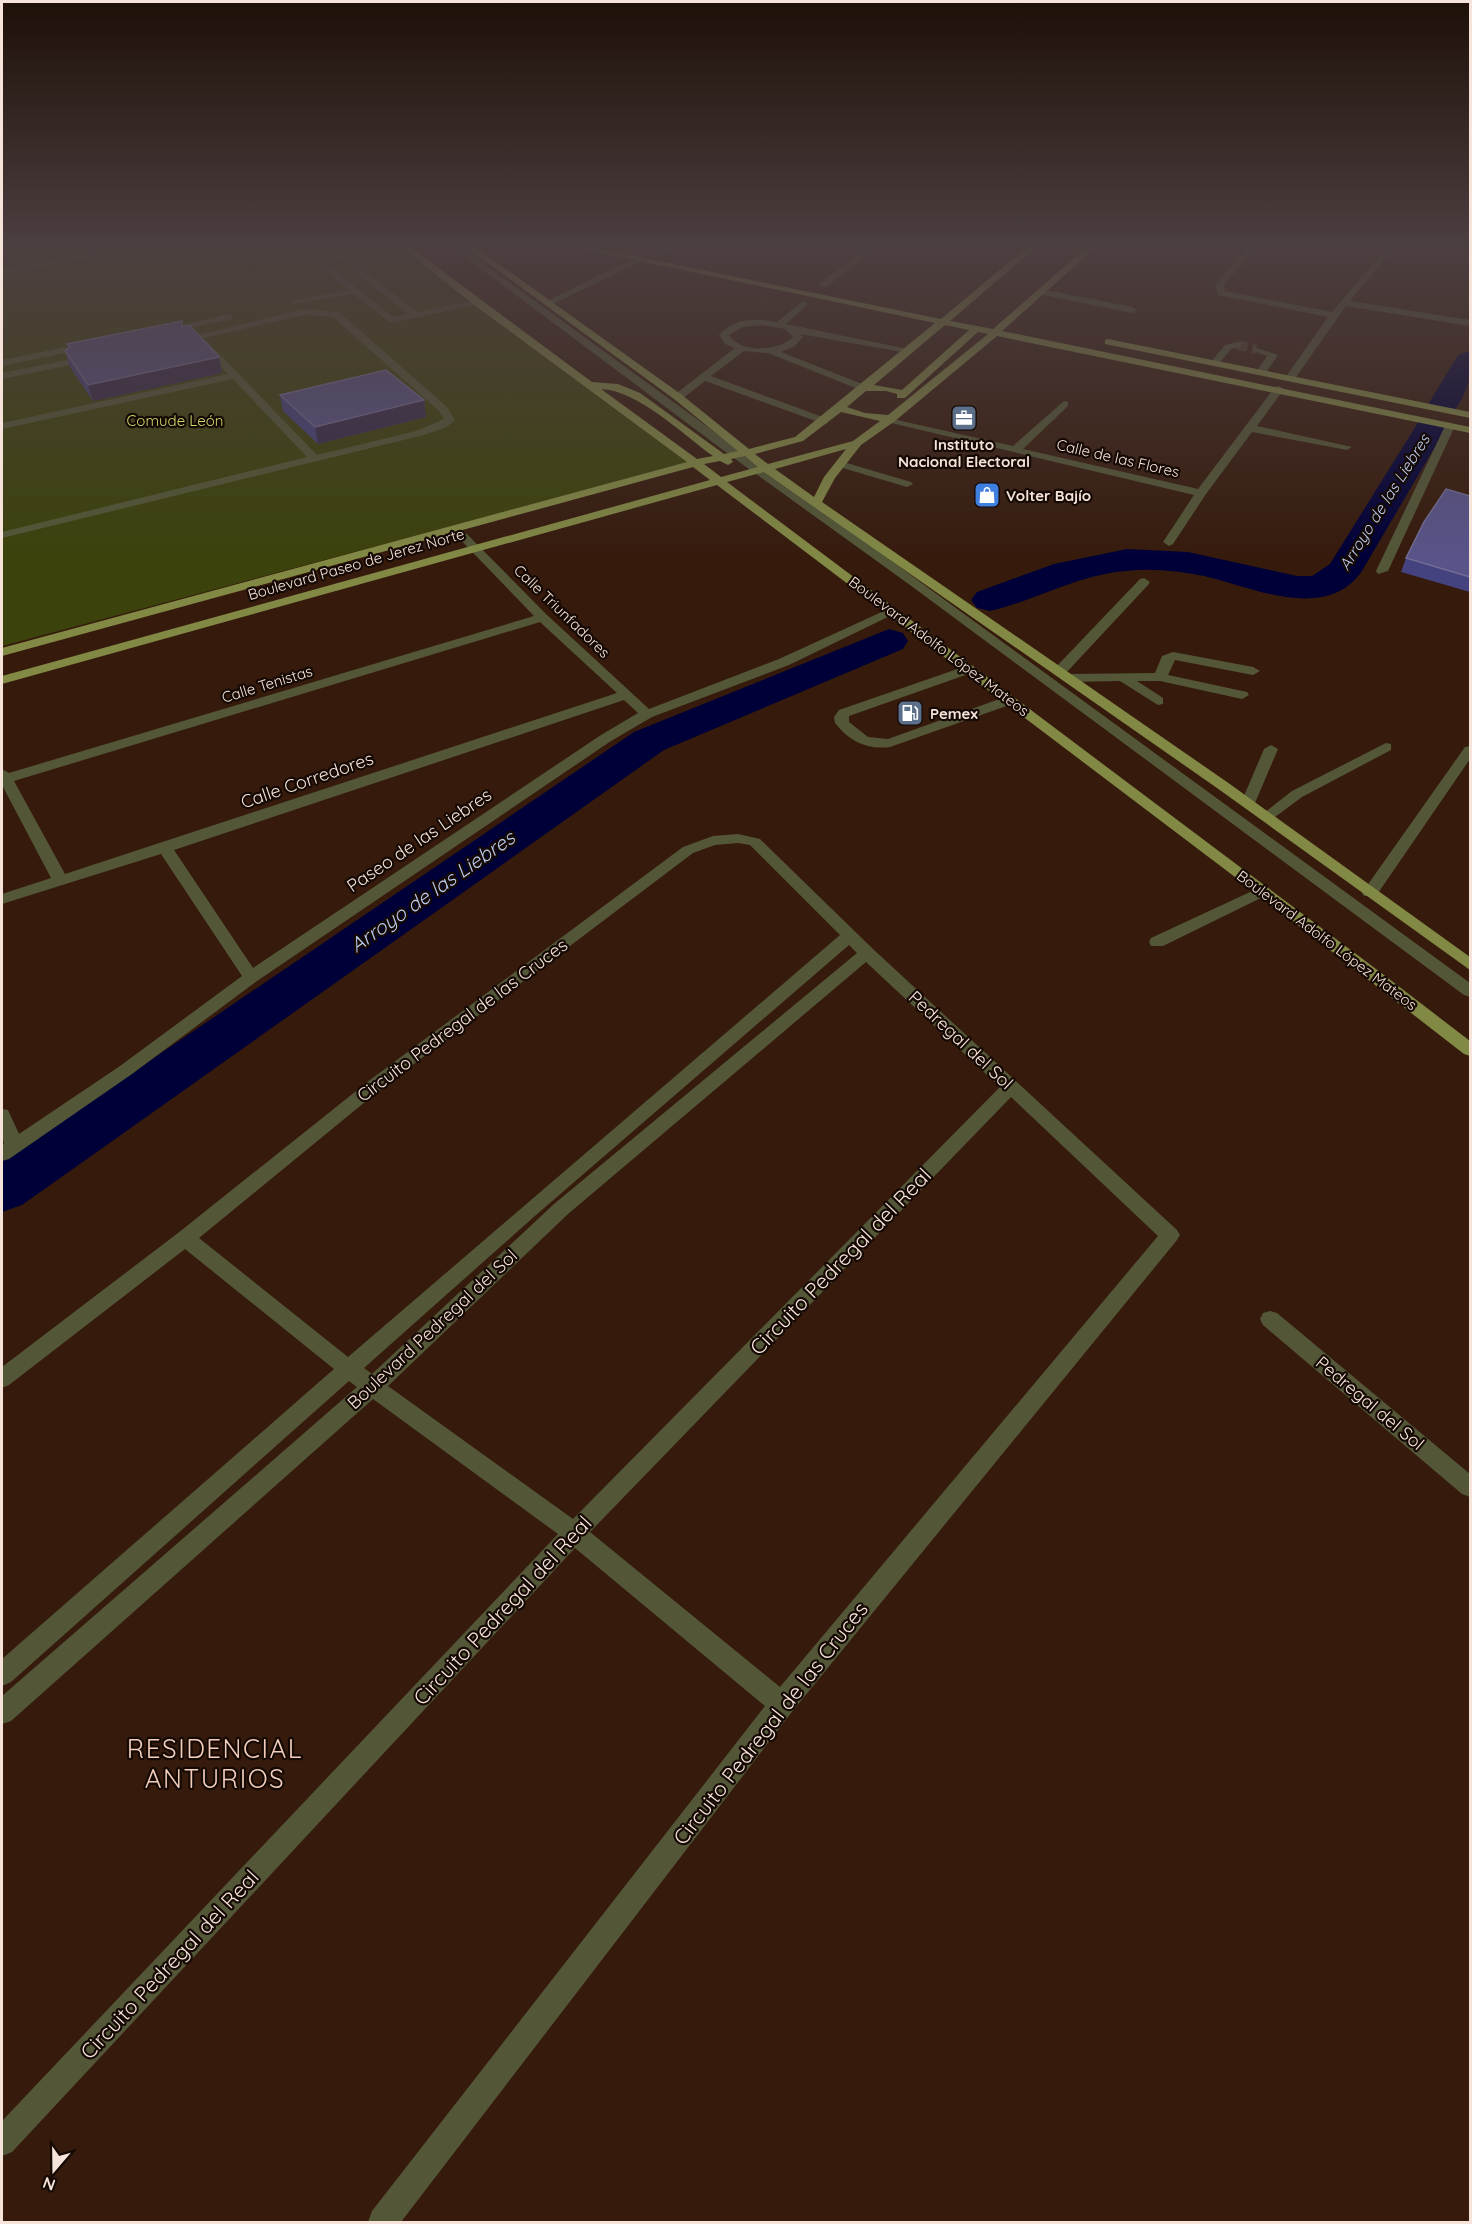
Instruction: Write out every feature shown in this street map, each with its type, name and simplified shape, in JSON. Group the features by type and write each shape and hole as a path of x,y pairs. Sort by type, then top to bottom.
{"main road":[{"name":"Boulevard Adolfo López Mateos","path":"541,351 830,564 890,613 969,669 1468,1047"},
{"path":"614,351 678,397 740,453"},
{"name":"Boulevard Paseo de Jerez Norte","path":"2,652 695,463 800,439 907,351"},
{"path":"891,419 892,407 903,393 951,351"},
{"path":"817,502 823,487 857,443 891,419 973,351"},
{"path":"1089,351 1470,430"},
{"path":"1153,351 1470,415"},
{"path":"586,385 618,387 636,394 744,475"},
{"path":"863,388 887,388 903,393"},
{"path":"840,408 864,416 891,419"},
{"name":"Boulevard Paseo de Jerez Norte","path":"2,680 857,443"},
{"path":"763,470 817,502 1002,630 1248,803 1470,965"}],"street":[{"path":"2,363 63,351"},
{"path":"209,351 315,459"},
{"path":"2,535 432,429 450,420 449,416 377,351"},
{"path":"599,351 1470,991"},
{"path":"678,397 737,351"},
{"path":"770,351 863,388"},
{"path":"1215,363 1226,351"},
{"path":"1262,351 1288,358"},
{"path":"1262,372 1288,358 1296,351"},
{"path":"1288,358 1290,378"},
{"path":"2,376 68,363"},
{"path":"2,426 236,376"},
{"path":"704,377 824,421"},
{"path":"1169,542 1201,493 1279,389"},
{"path":"1015,450 1064,404"},
{"name":"Calle de las Flores","path":"891,419 1201,493"},
{"path":"1382,571 1450,426"},
{"path":"1250,428 1347,447"},
{"path":"840,464 907,484"},
{"name":"Calle Triunfadores","path":"456,529 542,617 646,714"},
{"path":"1065,675 1144,582"},
{"name":"Paseo de las Liebres","path":"8,1150 126,1070 251,977 534,785 646,714 784,662 890,613"},
{"name":"Calle Tenistas","path":"2,778 542,617"},
{"path":"1160,676 1167,659 1173,656 1253,671"},
{"path":"969,669 844,713 841,717 842,723 867,744 878,745 890,743 1010,700"},
{"path":"1065,675 1160,676 1242,695"},
{"path":"1122,677 1158,701"},
{"name":"Calle Corredores","path":"2,899 165,848 624,694"},
{"path":"1266,817 1297,794 1386,747"},
{"path":"1248,803 1272,749"},
{"path":"1370,893 1470,750"},
{"path":"2,778 60,880"},
{"name":"Circuito Pedregal de las Cruces","path":"2,1379 185,1238 376,1084 688,850 720,838 755,842"},
{"name":"Pedregal del Sol","path":"755,842 867,953 1170,1235"},
{"path":"165,848 251,977"},
{"path":"1157,942 1263,891"},
{"name":"Boulevard Pedregal del Sol","path":"2,1674 195,1507 347,1368 850,935"},
{"name":"Boulevard Pedregal del Sol","path":"2,1712 372,1387 561,1209 818,991 867,953"},
{"name":"Circuito Pedregal del Real","path":"2,2142 573,1533 1011,1086"},
{"path":"2,1115 8,1150"},
{"name":"Circuito Pedregal de las Cruces","path":"383,2223 782,1704 1170,1235"},
{"path":"185,1238 347,1368 573,1533 782,1704"},
{"name":"Pedregal del Sol","path":"1270,1319 1470,1487"}],"green space":[{"name":"Comude León","path":"2,351 547,351 692,462 2,646"}],"building":[{"path":"65,351 213,351 219,357 88,385"},
{"path":"386,370 424,400 315,427 280,395"},
{"path":"1446,489 1470,496 1470,577 1406,558 1424,522"}],"waterway":[{"name":"Arroyo de las Liebres","path":"1444,403 1470,360"},
{"name":"Arroyo de las Liebres","path":"990,600 1067,571 1106,562 1127,560 1162,559 1188,563 1297,587 1325,584 1344,571 1430,428"},
{"name":"Arroyo de las Liebres","path":"2,1190 649,741 889,641"}],"place":[{"name":"Instituto Nacional Electoral","path":"964,418"},
{"name":"Volter Bajío","path":"987,495"},
{"name":"Pemex","path":"910,713"}],"district":[{"name":"RESIDENCIAL ANTURIOS","path":"215,1762"}]}
